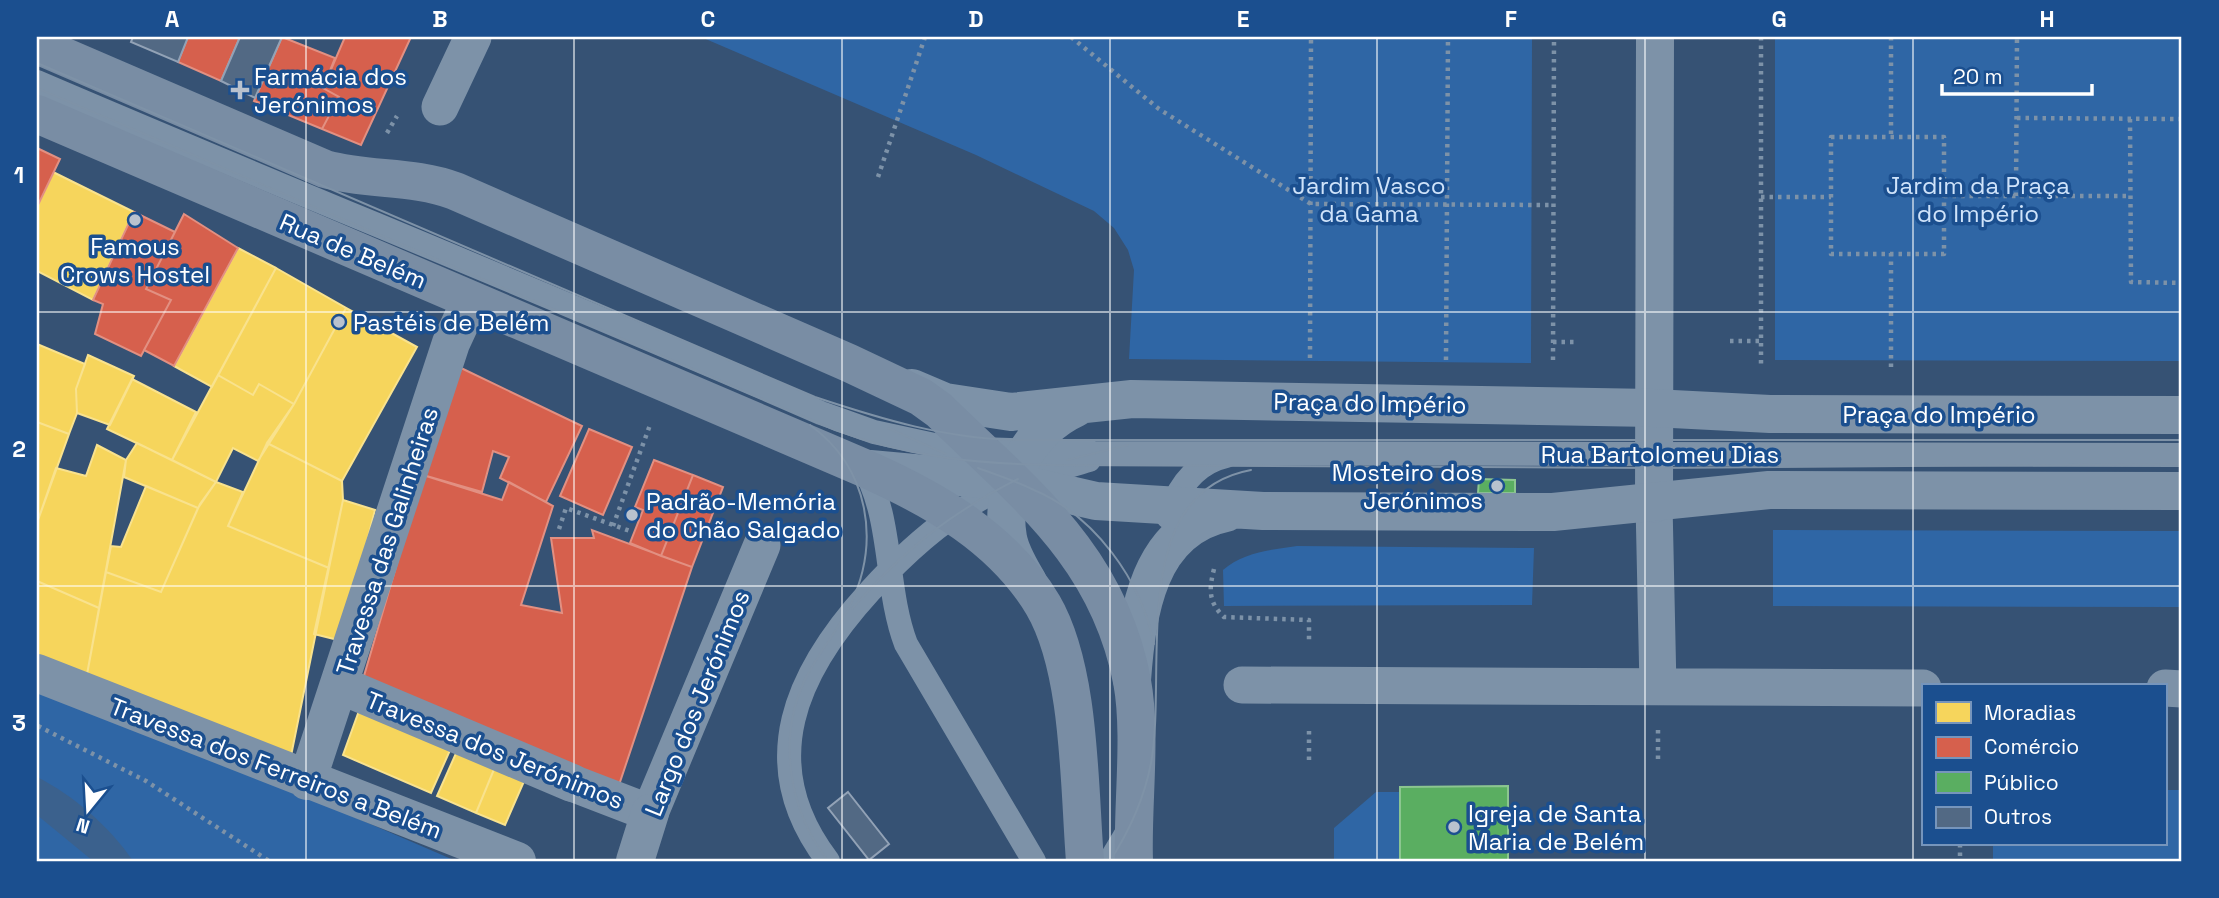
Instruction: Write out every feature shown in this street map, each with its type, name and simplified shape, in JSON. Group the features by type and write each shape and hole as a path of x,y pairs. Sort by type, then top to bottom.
{"main road":[{"name":"Rua de Belém","path":"37,45 283,153 343,174 440,185 849,363"},
{"name":"Rua de Belém","path":"37,114 470,302 864,468"},
{"path":"849,363 920,397 939,410 981,451 1019,467 1100,586 1117,626 1132,683 1134,861"},
{"path":"864,468 908,487 956,515 998,550 1033,591 1051,623 1072,703 1085,861"}],"street":[{"path":"440,107 473,37"},
{"path":"1655,37 1653,408 1658,687"},
{"name":"Travessa das Galinheiras","path":"307,781 452,344 470,302"},
{"path":"849,363 945,402 993,412 1028,412 1087,404"},
{"name":"Praça do Império","path":"1087,404 1132,399 1653,408 1770,414 2182,415"},
{"path":"1033,591 1015,558 1008,538 1007,515 1019,467 1033,440 1051,422 1087,404"},
{"path":"864,468 1019,467 1096,501 1171,508 1263,511 1553,512 1654,504 1769,490 2182,491"},
{"path":"1132,683 1138,631 1155,571 1171,541 1197,521 1231,512 1263,511"},
{"name":"Largo dos Jerónimos","path":"635,861 650,813 762,545"},
{"name":"Travessa dos Ferreiros a Belém","path":"37,673 517,861"},
{"name":"Travessa dos Jerónimos","path":"340,685 650,813"},
{"path":"1242,685 1922,688"}],"lane":[{"name":"Rua de Belém","path":"37,82 291,191 403,233 750,382 874,432 981,451"},
{"name":"Rua de Belém","path":"283,153 403,233"},
{"path":"750,382 813,414 835,430 864,468 881,518 897,621 906,644 1034,861"},
{"path":"828,861 807,829 795,793 790,762 792,727 801,691 814,664 847,616 889,570 930,533 1019,467 1138,452"},
{"path":"1019,467 1138,452"},
{"name":"Rua Bartolomeu Dias","path":"1138,452 2182,455"},
{"path":"1155,571 1171,508 1193,472 1218,457 1237,453"},
{"path":"1110,861 1133,822"}],"path":[{"path":"878,177 925,37"},
{"path":"1071,37 1159,109 1311,204 1553,205"},
{"path":"1311,37 1311,360"},
{"path":"1446,361 1448,37"},
{"path":"1553,364 1554,37"},
{"path":"1761,37 1761,375"},
{"path":"1891,37 1891,138"},
{"path":"2016,196 2017,37"},
{"path":"2017,118 2182,119"},
{"path":"2130,119 2131,282 2182,283"},
{"path":"1832,137 1944,137 1944,196 1944,254 1831,254 1832,137"},
{"path":"1944,196 2131,196"},
{"path":"1761,197 1831,197"},
{"path":"1891,253 1892,360"},
{"path":"1730,341 1761,341"},
{"path":"1553,342 1577,342"},
{"path":"613,526 632,472"},
{"path":"559,528 566,508 630,531"},
{"path":"1220,560 1210,585 1211,599 1224,617 1309,620 1309,760"},
{"path":"37,725 146,781 269,861"}],"green space":[{"name":"Jardim Vasco da Gama","path":"701,37 1532,37 1531,363 1129,359 1134,270 1128,250 1114,228 1094,211 976,155"},
{"name":"Jardim da Praça do Império","path":"1775,37 2182,37 2182,361 1775,360"},
{"path":"1773,530 2182,531 2182,607 1773,606"},
{"path":"1297,546 1534,548 1532,605 1224,606 1223,570 1249,556"},
{"path":"37,680 456,861 37,861"},
{"path":"2166,790 2182,790 2182,861 1993,861 1993,846 2166,846"},
{"path":"1376,792 1399,792 1400,861 1334,861 1334,828"}],"shaded area":[{"path":"37,777 90,813 133,861 93,861 37,815"}],"building: Moradias":[{"path":"53,172 134,212 93,300 37,271 37,207"},
{"path":"238,248 276,268 212,387 174,366"},
{"path":"276,268 346,308 294,404 259,384 253,395 218,375"},
{"path":"346,308 417,347 342,481 267,443 294,404"},
{"path":"37,344 85,364 76,389 77,413 69,434 37,422"},
{"path":"88,355 134,376 110,425 77,413 76,389"},
{"path":"218,375 253,395 259,384 294,404 258,461 233,448 216,482 172,460"},
{"path":"132,379 196,412 172,460 107,429"},
{"path":"37,422 69,434 37,523"},
{"path":"137,443 216,482 198,508 124,477 126,460"},
{"path":"267,443 342,481 343,500 329,568 228,526"},
{"path":"97,445 126,460 99,608 37,581 37,523 56,468 86,476"},
{"path":"216,482 243,492 228,526 329,568 290,761 86,680 106,572 161,592 200,504"},
{"path":"146,486 198,508 161,592 106,572 111,546 121,547"},
{"path":"343,500 375,510 342,641 314,634"},
{"path":"37,581 99,608 86,680 37,658"},
{"path":"360,708 451,748 431,793 343,755"},
{"path":"457,751 495,767 476,813 437,796"},
{"path":"495,767 525,779 505,825 476,813"}],"building: Comércio":[{"path":"188,37 240,37 221,81 178,62"},
{"path":"282,37 335,58 323,88 339,97 322,129 254,101"},
{"path":"345,37 411,37 361,145 322,129 339,97 323,88"},
{"path":"37,148 60,159 37,207"},
{"path":"134,212 175,232 146,289 171,300 141,356 95,334 103,304 93,300"},
{"path":"184,214 238,248 174,366 144,350 171,300 146,289"},
{"path":"461,368 582,426 546,502 500,478 509,457 493,451 482,492 423,475"},
{"path":"589,429 632,447 603,515 560,496"},
{"path":"654,460 693,475 661,556 630,543 643,510 635,507"},
{"path":"423,475 502,500 509,482 553,506 521,605 562,613 551,538 594,538 592,530 692,567 619,785 361,686"},
{"path":"693,475 723,487 692,567 661,556"}],"building: Público":[{"name":"Mosteiro dos Jerónimos","path":"1479,479 1515,480 1515,493 1478,493"},
{"name":"Igreja de Santa Maria de Belém","path":"1508,786 1508,861 1400,861 1400,787"}],"building: Outros":[{"path":"133,37 188,37 178,62 131,42"},
{"path":"240,37 282,37 255,98 221,81"},
{"path":"848,792 889,844 869,860 828,808"}],"tram line":[{"path":"37,63 815,397 889,420 940,432 1017,440 2182,440"},
{"path":"37,88 835,430 916,453 970,461 1054,465 1654,468 2182,464"},
{"path":"810,425 830,442 846,462 864,507 867,532 860,581 840,624 808,674 792,721 791,770 796,795 814,840 828,861"},
{"path":"888,428 946,454"},
{"path":"1067,460 1128,445"},
{"path":"978,468 1056,501 1095,533 1126,574 1148,620 1154,644"},
{"path":"1110,861 1135,814 1151,763 1160,591 1168,549 1185,513 1211,485 1251,470"},
{"path":"852,609 890,569 928,535 969,506 1018,479"}],"place":[{"name":"Farmácia dos Jerónimos","path":"240,90"},
{"name":"Famous Crows Hostel","path":"135,220"},
{"name":"Pastéis de Belém","path":"339,322"},
{"name":"Mosteiro dos Jerónimos","path":"1497,486"},
{"name":"Padrão-Memória do Chão Salgado","path":"632,515"},
{"name":"Igreja de Santa Maria de Belém","path":"1454,827"}]}
